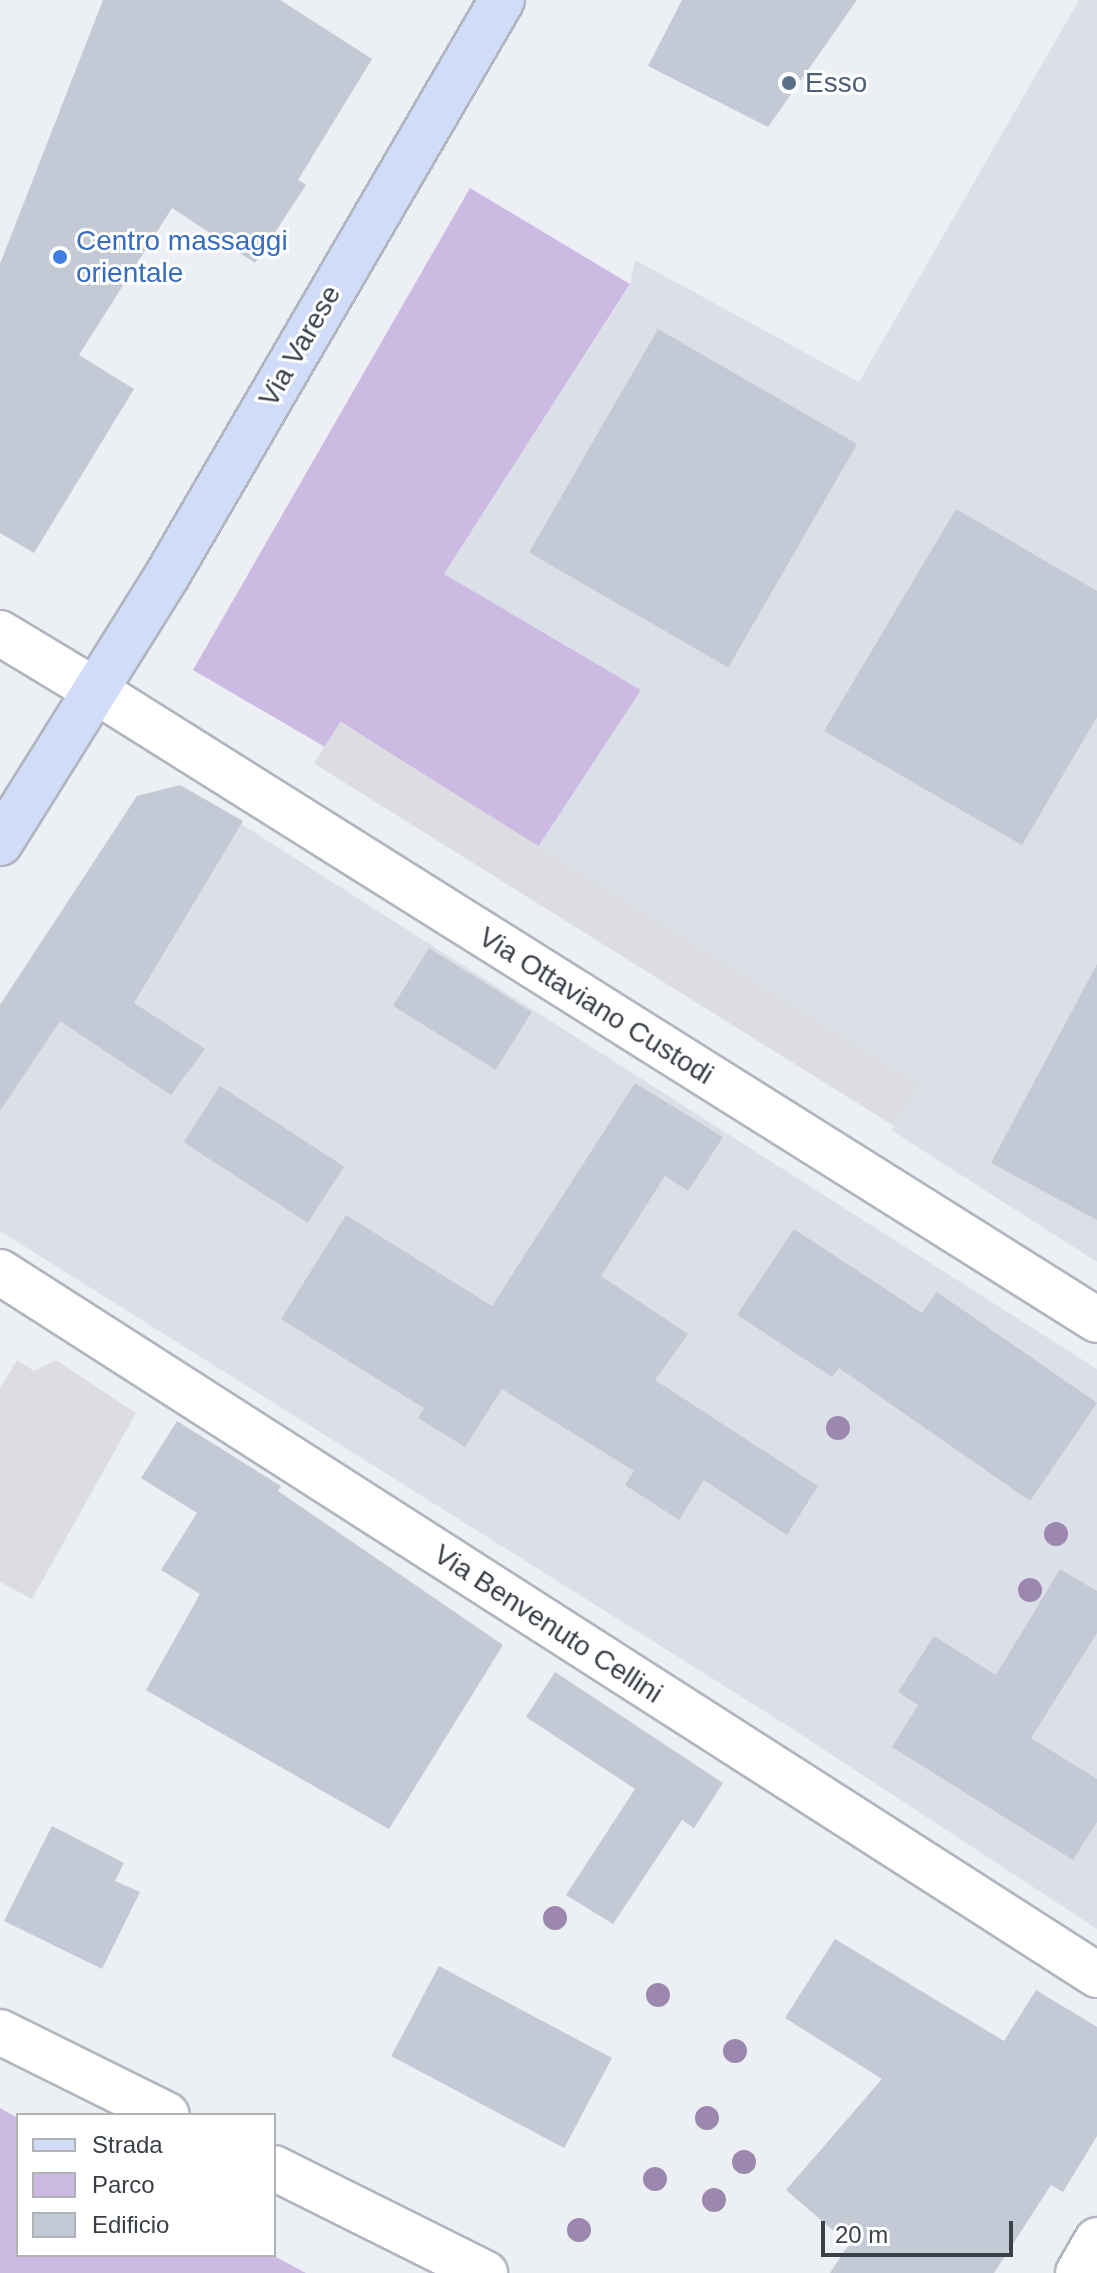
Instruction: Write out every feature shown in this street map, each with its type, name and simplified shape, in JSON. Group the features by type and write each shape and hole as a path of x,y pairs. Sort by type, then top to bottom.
{"main road":[{"name":"Via Varese","path":"0,843 96,691 502,0"}],"street":[{"name":"Via Ottaviano Custodi","path":"0,633 1097,1320"},
{"name":"Via Benvenuto Cellini","path":"0,1272 1097,1975"},
{"path":"0,2032 163,2113"},
{"path":"276,2169 485,2273"},
{"path":"1078,2273 1097,2240"}],"shaded area":[{"path":"1079,0 1097,0 1097,1262 891,1130 917,1088 538,847 641,690 444,574 630,285 635,260 859,382"},
{"path":"340,722 920,1084 894,1126 314,764"},
{"path":"180,785 1097,1369 1097,1929 788,1726 0,1231 0,1005 137,796"},
{"path":"17,1360 34,1371 56,1360 136,1413 32,1599 0,1582 0,1388"}],"green space":[{"path":"470,188 630,284 444,574 641,690 538,847 341,722 325,747 193,670"},
{"path":"0,2108 16,2117 16,2257 276,2257 306,2273 0,2273"}],"building":[{"path":"103,0 280,0 372,59 298,180 306,185 255,263 172,208 79,355 134,389 34,553 0,533 0,264"},
{"path":"682,0 857,0 768,127 648,66"},
{"path":"658,329 857,444 728,667 529,552"},
{"path":"956,509 1097,591 1097,717 1022,845 824,731"},
{"path":"180,785 243,821 134,1003 205,1049 171,1095 60,1021 0,1111 0,1005 137,796"},
{"path":"429,948 532,1012 496,1070 393,1006"},
{"path":"1097,964 1097,1220 991,1163"},
{"path":"635,1083 723,1137 688,1191 665,1176 601,1276 688,1334 655,1380 818,1486 787,1535 704,1480 679,1520 625,1485 634,1471 502,1389 465,1447 418,1418 424,1408 281,1319 346,1215 492,1306"},
{"path":"220,1086 344,1167 308,1223 184,1142"},
{"path":"794,1229 922,1313 937,1292 1097,1403 1030,1501 839,1368 832,1377 737,1315"},
{"path":"177,1421 281,1486 278,1491 503,1645 389,1829 146,1690 200,1594 161,1570 197,1513 141,1478"},
{"path":"1060,1569 1097,1591 1097,1633 1031,1738 1097,1779 1097,1822 1073,1860 892,1747 918,1705 898,1692 934,1636 996,1675"},
{"path":"555,1672 723,1783 694,1828 682,1820 613,1924 566,1895 635,1789 526,1717"},
{"path":"52,1826 124,1863 115,1881 140,1892 102,1969 4,1921"},
{"path":"835,1939 1004,2041 1036,1990 1097,2027 1097,2136 1063,2192 1051,2185 994,2273 830,2273 849,2244 786,2190 882,2079 785,2018"},
{"path":"439,1966 612,2058 564,2148 391,2056"}],"place":[{"name":"Esso","path":"789,83"},
{"name":"Centro massaggi orientale","path":"60,257"}]}
